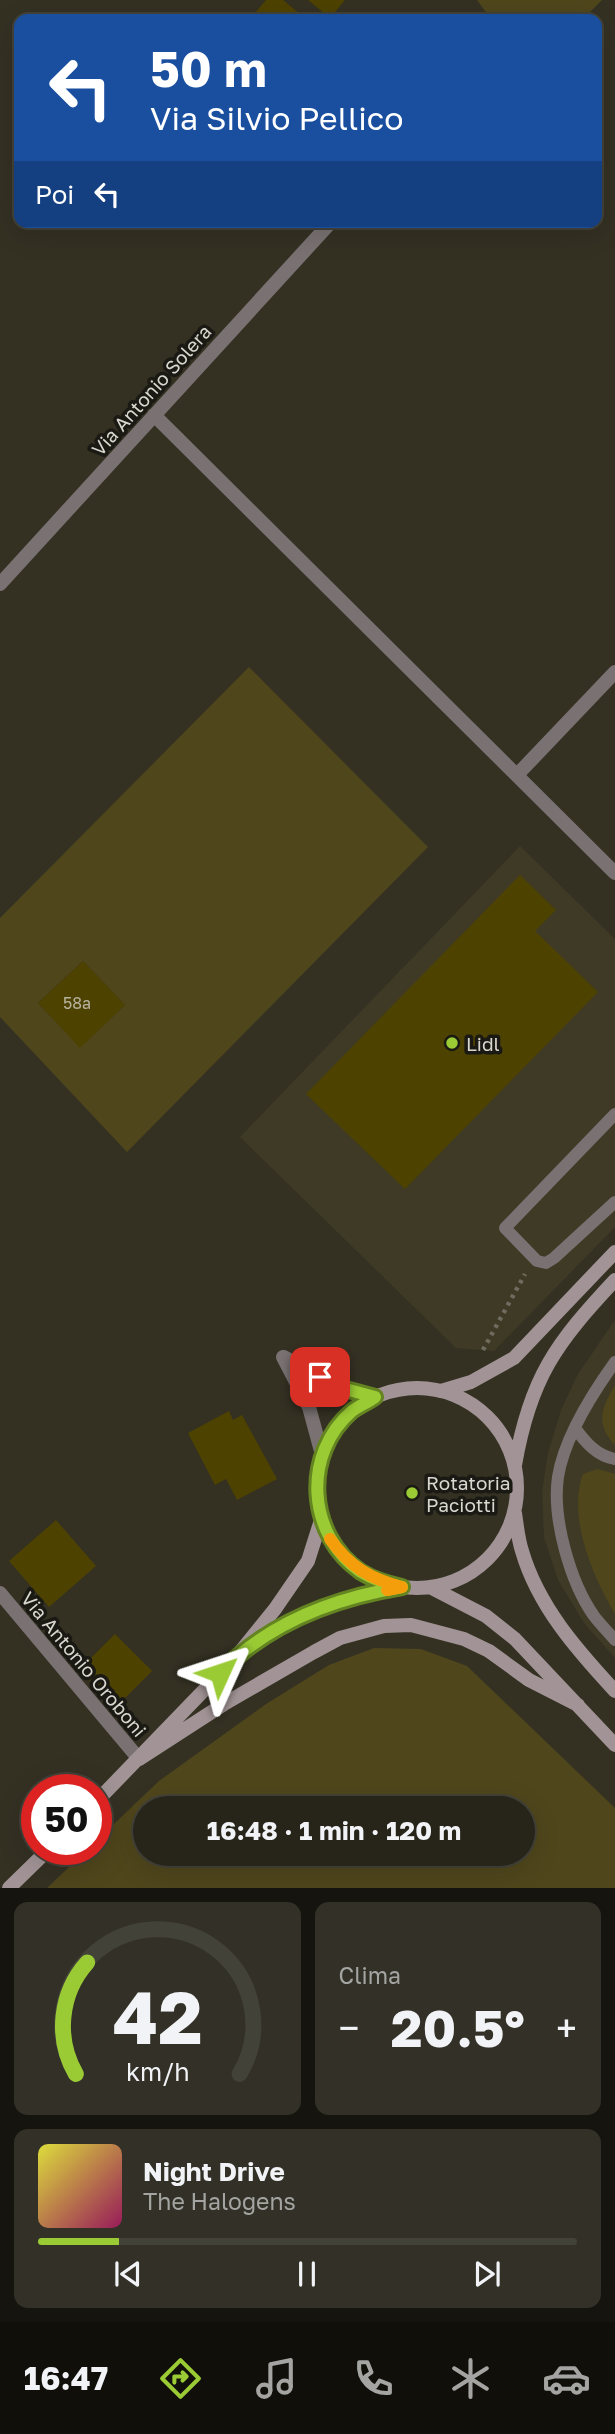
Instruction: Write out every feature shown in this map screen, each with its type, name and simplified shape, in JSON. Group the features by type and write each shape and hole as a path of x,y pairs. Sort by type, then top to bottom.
{"main road":[{"path":"441,1391 471,1382 513,1358 615,1252"},
{"path":"515,1466 521,1429 544,1368 563,1338 615,1280"},
{"path":"237,1656 288,1622 329,1604 364,1593 402,1587 430,1587 454,1581 474,1570 490,1556 503,1539 514,1512 517,1482 515,1466 506,1441 494,1424 479,1409 461,1398 441,1391 419,1388 396,1390 375,1397 352,1411 335,1430 322,1455 317,1474 316,1495 321,1520 331,1541 361,1572 379,1581 402,1587"},
{"path":"514,1512 522,1552 550,1611 577,1651 615,1691"},
{"path":"112,1786 237,1656 275,1609 308,1561 321,1520"},
{"path":"430,1587 486,1616 515,1639 615,1745"},
{"path":"139,1759 224,1704 314,1652 340,1638 384,1626 411,1625 464,1639 489,1651 529,1679 578,1705"},
{"path":"9,1888 33,1865"}],"street":[{"name":"Via Antonio Solera","path":"0,584 325,228"},
{"path":"154,415 615,873"},
{"path":"517,775 615,672"},
{"path":"322,1455 309,1408 283,1357 338,1387 375,1397"},
{"name":"Via Antonio Oroboni","path":"0,1593 139,1759"}],"lane":[{"path":"615,1114 505,1228 533,1257 546,1263 615,1202"},
{"path":"615,1362 566,1448 558,1477 557,1506 568,1559 593,1615 615,1640"},
{"path":"575,1428 588,1445 608,1458 615,1459"}],"shaded area":[{"path":"477,0 602,0 588,14 487,14"},
{"path":"249,667 428,847 127,1152 0,1017 0,918","holes":["83,961 125,1005 80,1047 38,1003"]},
{"path":"520,846 615,939 615,1227 494,1351 456,1348 240,1137"},
{"path":"615,1320 615,1658 584,1623 558,1580 544,1537 542,1492 548,1453 561,1410 578,1374"},
{"path":"615,1385 615,1445 605,1430 602,1416"},
{"path":"598,1469 615,1474 615,1614 598,1583 580,1527 579,1491 583,1474"},
{"path":"374,1648 421,1649 467,1666 615,1808 615,1888 47,1888 71,1865 112,1865 112,1826 133,1806 133,1866 535,1866 535,1796 143,1796 159,1781 266,1704 329,1665"}],"building":[{"path":"266,0 283,0 300,14 254,14"},
{"path":"308,0 345,0 333,14 325,14"},
{"name":"Lidl","path":"520,875 556,910 535,931 598,992 405,1189 306,1094"},
{"path":"83,961 125,1005 80,1048 38,1003"},
{"path":"229,1411 233,1420 242,1415 277,1479 237,1500 226,1479 215,1485 188,1433"},
{"path":"56,1520 96,1566 49,1607 9,1561"},
{"path":"115,1634 152,1671 116,1707 79,1670"}],"slow traffic":[{"path":"330,1539 361,1572 379,1581 402,1587 387,1590"}],"place":[{"name":"Lidl","path":"452,1043"},
{"name":"Rotatoria Paciotti","path":"412,1493"}],"route":[{"path":"220,1673 237,1656 288,1622 329,1604 364,1593 402,1587 379,1581 361,1572 331,1541 321,1520 316,1495 317,1474 322,1455 335,1430 352,1411 375,1397 338,1387 320,1377"}]}
